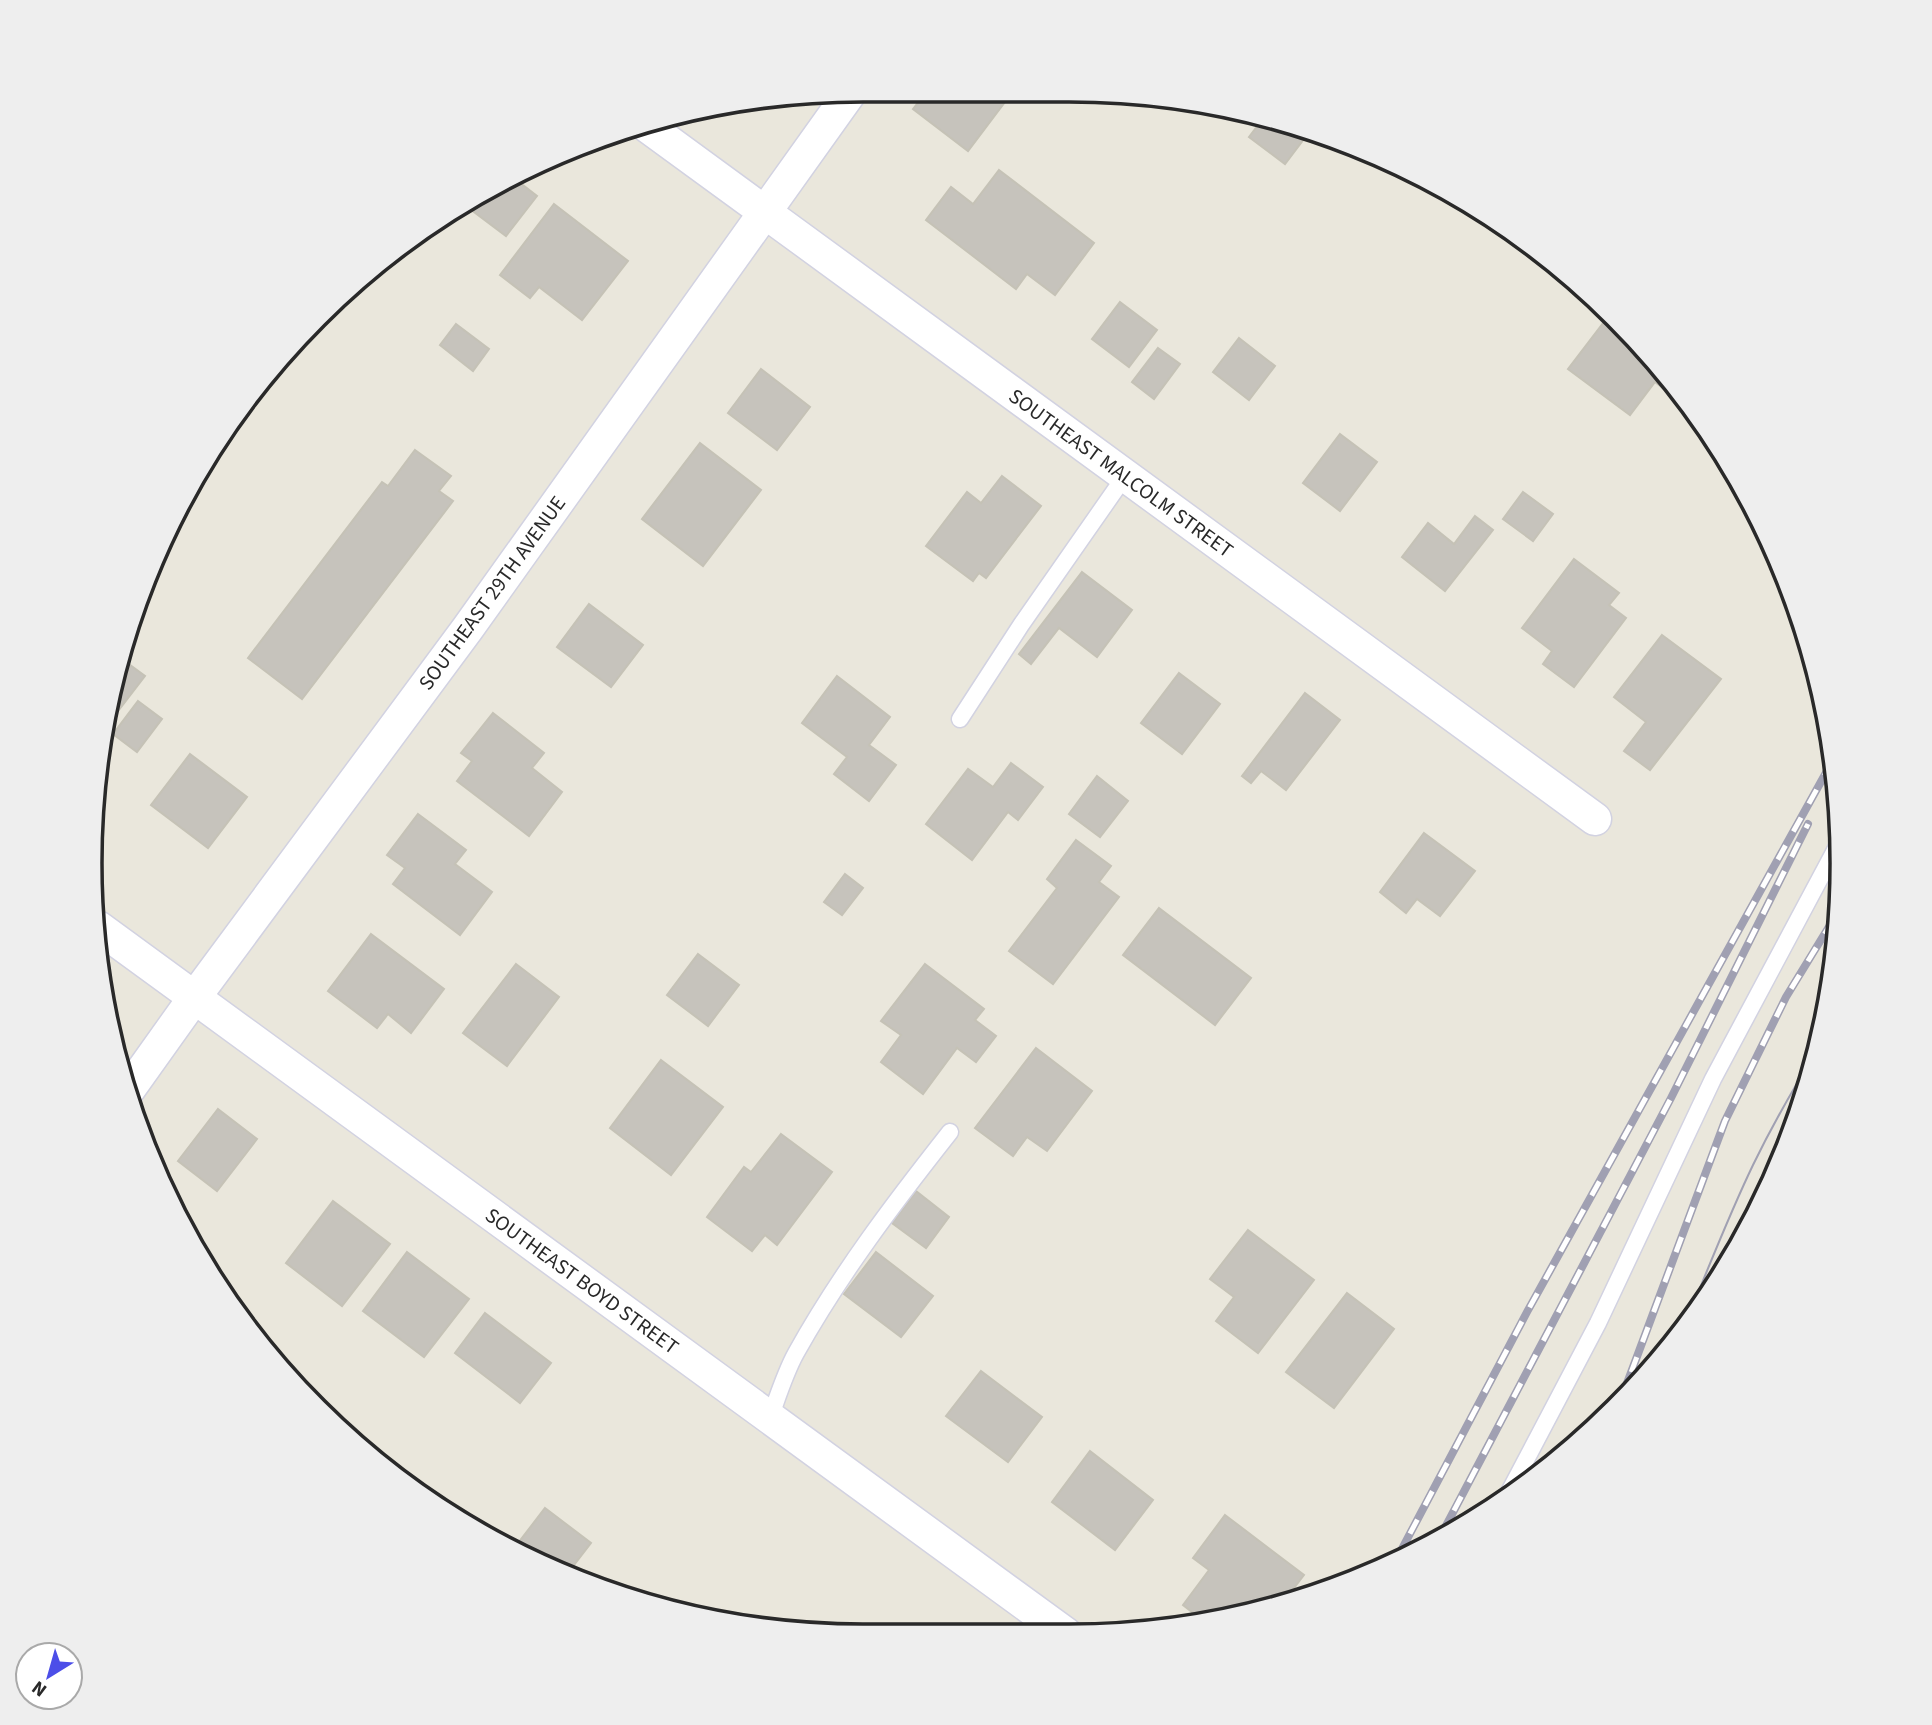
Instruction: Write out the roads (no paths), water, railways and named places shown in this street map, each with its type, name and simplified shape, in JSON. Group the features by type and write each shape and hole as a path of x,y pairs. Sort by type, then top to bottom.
{"street":[{"name":"SOUTHEAST 29TH AVENUE","path":"134,1082 468,628 843,102"},
{"name":"SOUTHEAST MALCOLM STREET","path":"654,131 1595,819"},
{"name":"SOUTHEAST BOYD STREET","path":"105,932 1052,1624"}],"lane":[{"path":"960,719 1021,625 1125,475"},
{"path":"1517,1478 1598,1323 1713,1079 1830,860"},
{"path":"770,1418 795,1356 839,1282 891,1208 950,1132"}],"tram line":[{"path":"1700,1288 1753,1165 1797,1084"}],"railway":[{"path":"1403,1546 1527,1312 1825,774"},
{"path":"1447,1523 1671,1098 1808,824"},
{"path":"1629,1378 1725,1121 1786,997 1827,930"}]}
